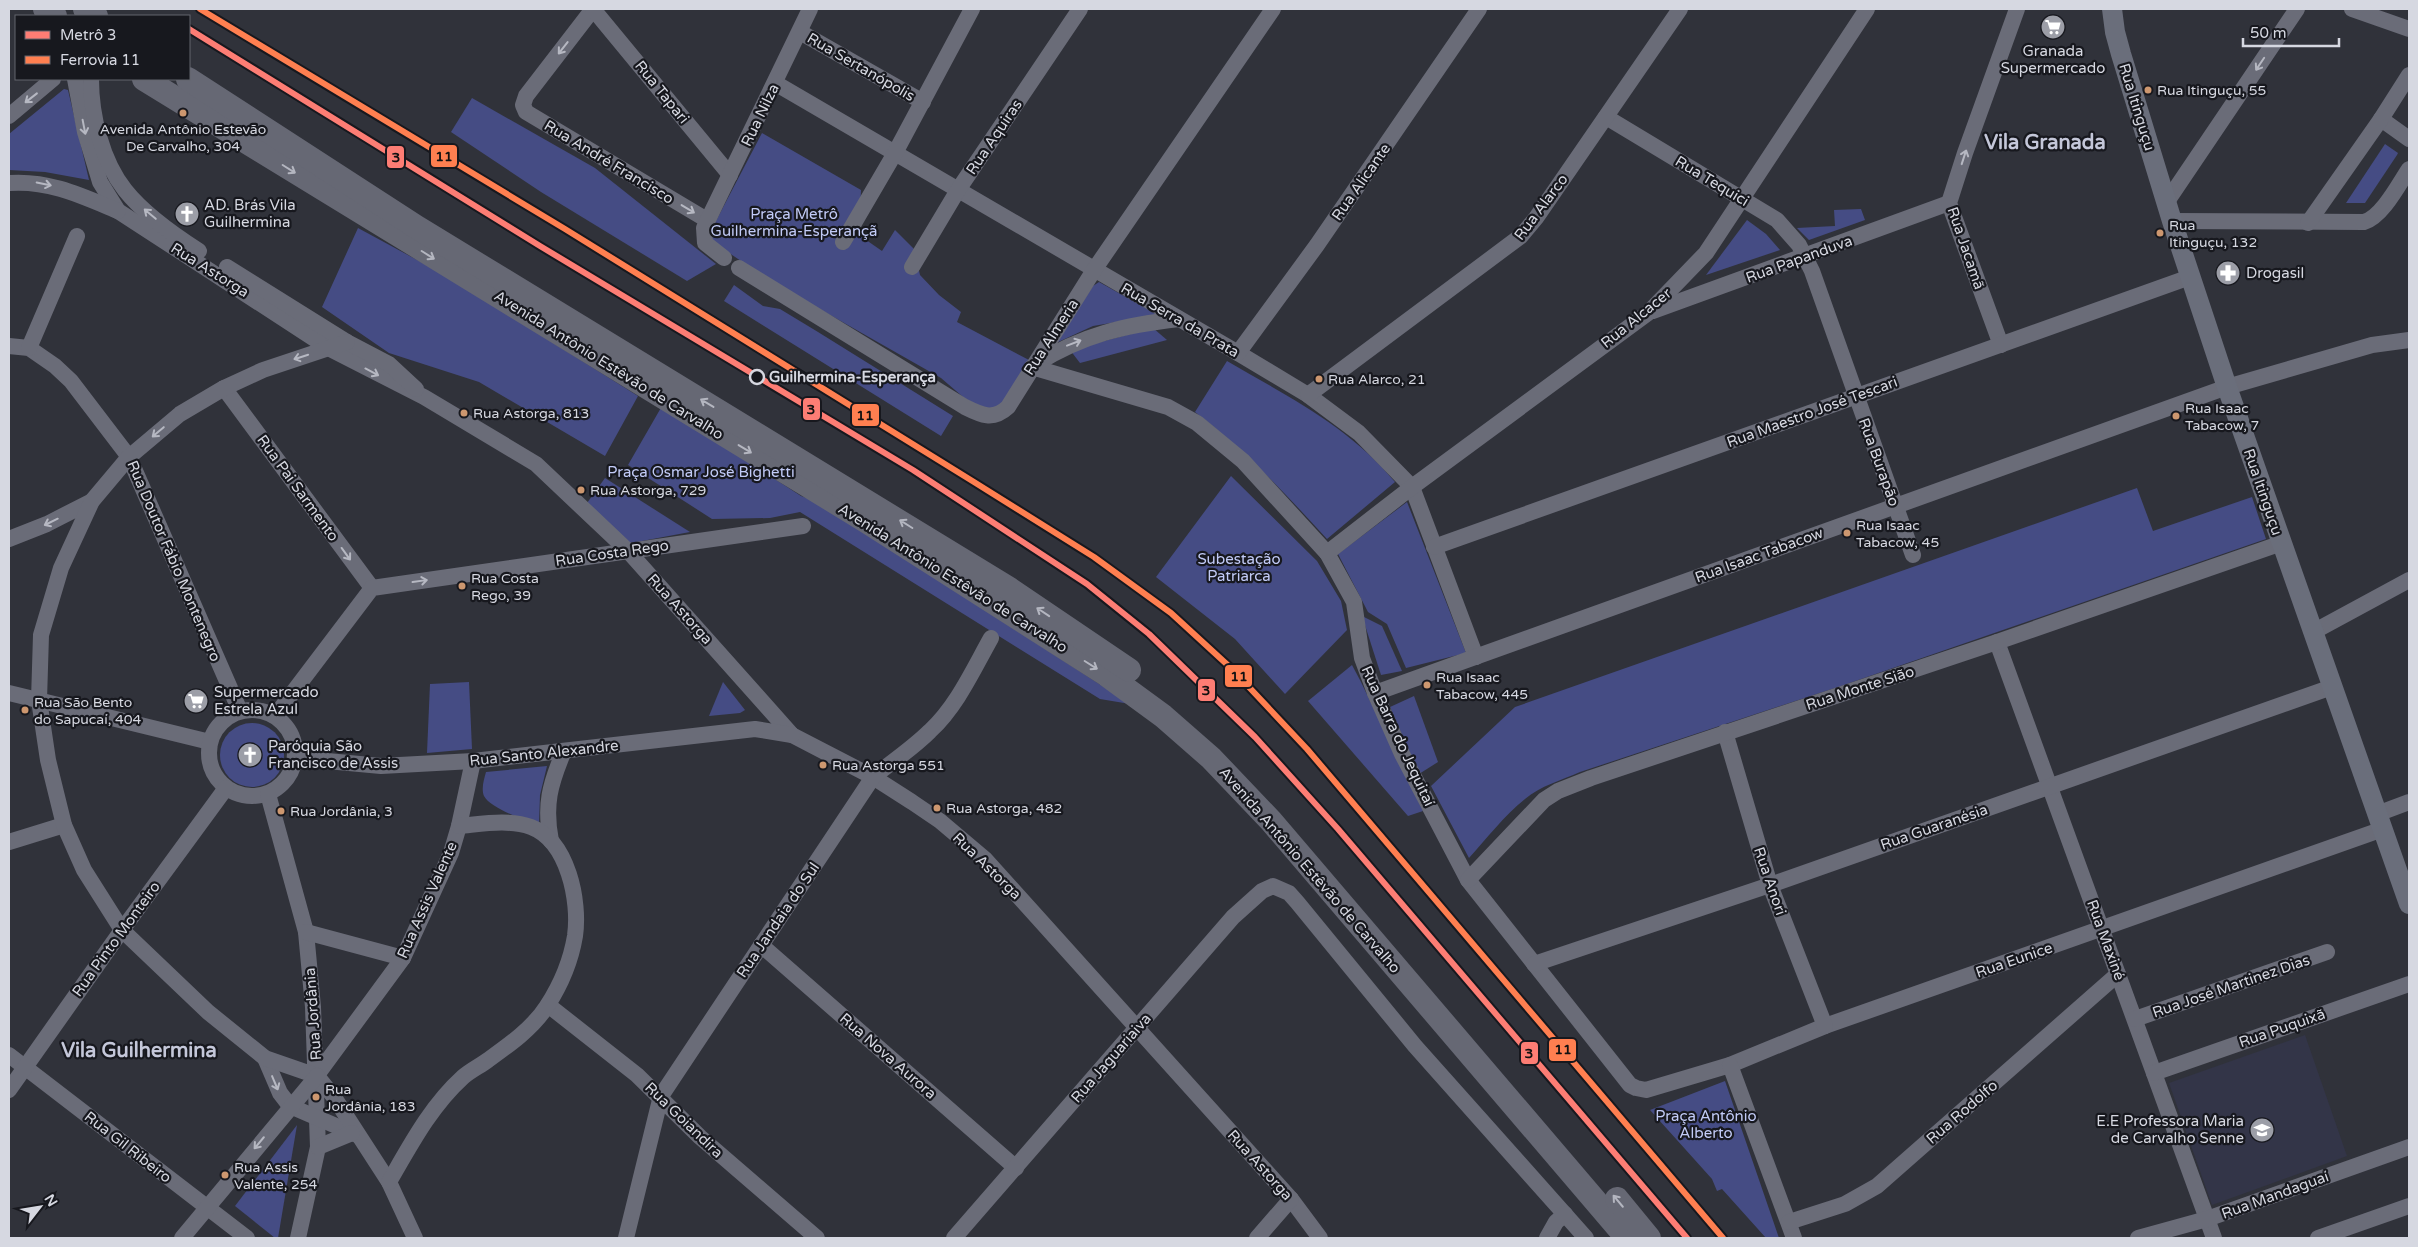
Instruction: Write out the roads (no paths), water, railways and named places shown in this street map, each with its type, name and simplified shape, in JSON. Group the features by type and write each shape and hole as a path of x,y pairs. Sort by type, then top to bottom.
{"highway":[{"name":"Avenida Antônio Estêvão de Carvalho","path":"146,80 866,521 1107,675 1163,716 1211,758 1270,820 1627,1238"},
{"name":"Avenida Antônio Estêvão de Carvalho","path":"190,80 418,228 1008,588 1128,669 1214,738 1265,791 1649,1238"}],"main road":[{"name":"Rua Itinguçu","path":"2111,11 2119,47 2169,212 2227,388 2409,904"}],"street":[{"name":"Rua André Francisco","path":"593,9 526,96 523,105 526,112 708,220"},
{"name":"Rua Tapari","path":"593,9 730,175"},
{"name":"Rua Nilza","path":"708,220 810,9"},
{"path":"843,242 895,153 972,9"},
{"name":"Rua Aquiras","path":"912,267 958,190 1080,9"},
{"name":"Rua Almeria","path":"739,268 820,316 965,407 984,416 1000,414 1008,407 1094,270 1273,9"},
{"name":"Rua Alicante","path":"1238,353 1317,245 1479,9"},
{"name":"Rua Alarco","path":"1308,395 1511,245 1536,218 1680,9"},
{"name":"Rua Alcacer","path":"1327,553 1412,487 1648,313 1706,253 1743,200 1868,9"},
{"name":"Rua Jacamã","path":"2001,344 1949,203 2017,9"},
{"path":"2296,9 2169,212 2308,223 2370,220 2379,213 2409,169"},
{"path":"2352,9 2409,29"},
{"name":"Rua Sertanópolis","path":"800,32 923,102"},
{"path":"2308,223 2409,76"},
{"path":"9,116 52,80"},
{"name":"Rua Astorga","path":"75,80 85,132 100,182 118,211 268,306 330,349 424,398 536,464 628,551 792,735 872,776 940,821 985,859 1291,1199 1320,1238"},
{"name":"Rua Astorga","path":"91,80 91,94 98,133 111,166 125,190 137,202 189,244 347,342 389,364 406,378 424,398"},
{"name":"Rua Serra da Prata","path":"775,83 1308,395 1358,433 1412,487 1476,657"},
{"name":"Rua Tequici","path":"1606,117 1777,220 1806,256"},
{"path":"2381,119 2409,139"},
{"path":"78,193 92,189 100,182 111,166"},
{"path":"9,183 36,182 78,193 118,211"},
{"name":"Rua Papanduva","path":"1648,313 1949,203"},
{"path":"708,220 703,233 705,243 724,258"},
{"path":"29,348 77,236"},
{"name":"Rua Burapão","path":"1806,256 1913,555"},
{"name":"Rua Maestro José Tescari","path":"1434,547 2190,277"},
{"path":"1032,366 1073,342 1114,330 1179,319"},
{"name":"Rua Isaac Tabacow","path":"1375,693 2227,388 2372,345 2409,340"},
{"path":"347,342 279,364 224,388 180,414 129,457 92,500 61,568 49,602 41,635 39,700 48,760 64,825 84,870 122,930 208,1012 265,1058 317,1075 389,1182 415,1238"},
{"name":"Rua Doutor Fábio Montenegro","path":"9,346 29,348 55,366 71,382 129,457 240,711"},
{"name":"Rua Barra do Jequitaí","path":"1032,366 1168,407 1197,423 1243,461 1327,553 1354,602 1362,658 1375,693 1402,754 1468,880 1630,1085 1646,1090"},
{"name":"Rua Pai Sarmento","path":"224,388 372,588"},
{"path":"9,539 47,524 92,500"},
{"name":"Rua Costa Rego","path":"372,588 803,526"},
{"name":"Rua Monte Sião","path":"1468,880 1535,807 1558,791 1725,732 1997,642 2282,544"},
{"path":"2313,632 2409,580"},
{"path":"275,716 372,588"},
{"name":"Rua Jandaia do Sul","path":"626,1238 661,1096 872,776 918,742 942,718 960,694 991,638"},
{"name":"Rua Maxiné","path":"1997,642 2214,1238"},
{"name":"Rua Guaranésia","path":"1534,964 1770,885 2332,687"},
{"path":"9,693 210,742"},
{"path":"240,711 264,711 275,716 291,734 295,746 295,758 287,780 268,794 254,797 239,795 226,788 217,779 211,768 208,755 210,742 221,723 240,711"},
{"name":"Rua Santo Alexandre","path":"295,758 381,766 473,761 755,730 792,735"},
{"name":"Rua Anori","path":"1725,732 1770,885 1825,1026"},
{"path":"551,841 547,807 549,789 564,750"},
{"name":"Rua Assis Valente","path":"182,1238 317,1075 403,958 451,853 459,826 473,761"},
{"name":"Rua Pinto Monteiro","path":"9,1090 122,930 226,788"},
{"name":"Rua Jordânia","path":"268,794 306,932 317,1075 318,1147 298,1238"},
{"name":"Rua Eunice","path":"1646,1090 1730,1065 1825,1026 2102,930 2380,822 2409,802"},
{"path":"389,1182 421,1126 448,1092 464,1076 488,1060 536,1022 548,1005 569,962 575,935 574,905 567,866 551,841 533,828 519,824 459,826"},
{"path":"9,842 64,825"},
{"name":"Rua Jaguariaiva","path":"954,1238 1233,917 1254,897 1273,886"},
{"name":"Avenida Antônio Estêvão de Carvalho","path":"1273,886 1289,893 1364,981 1415,1046 1586,1238"},
{"path":"306,932 403,958"},
{"name":"Rua Nova Aurora","path":"761,945 1016,1168"},
{"name":"Rua José Martinez Dias","path":"2135,1019 2327,952"},
{"name":"Rua Rodolfo","path":"1791,1230 1877,1186 2118,974"},
{"name":"Rua Puquixã","path":"2154,1073 2409,984"},
{"name":"Rua Goiandira","path":"548,1005 619,1060 661,1096 700,1137 817,1238"},
{"name":"Rua Gil Ribeiro","path":"9,1056 247,1238"},
{"path":"265,1058 280,1093 290,1106 355,1134"},
{"path":"1730,1065 1791,1230"},
{"path":"318,1147 355,1134"},
{"name":"Rua Mandaguaí","path":"2138,1238 2208,1220 2409,1147"},
{"path":"1256,1238 1291,1199"},
{"path":"2318,1238 2409,1206"},
{"path":"1547,1238 1556,1222 1565,1214"}],"metro line":[{"name":"3","path":"190,30 540,246 913,470 1087,584 1149,634 1255,737 1338,829 1687,1238"}],"rail line":[{"name":"11","path":"200,9 565,229 974,482 1094,557 1171,613 1232,669 1307,749 1723,1238"}],"place":[{"name":"Granada Supermercado","path":"2053,27"},
{"name":"Rua Itinguçu, 55","path":"2148,90"},
{"name":"Avenida Antônio Estevão De Carvalho, 304","path":"183,113"},
{"name":"AD. Brás Vila Guilhermina","path":"187,214"},
{"name":"Rua Itinguçu, 132","path":"2160,233"},
{"name":"Drogasil","path":"2228,273"},
{"name":"Guilhermina-Esperança","path":"757,377"},
{"name":"Rua Alarco, 21","path":"1319,379"},
{"name":"Rua Astorga, 813","path":"464,413"},
{"name":"Rua Isaac Tabacow, 7","path":"2176,416"},
{"name":"Rua Astorga, 729","path":"581,490"},
{"name":"Rua Isaac Tabacow, 45","path":"1847,533"},
{"name":"Rua Costa Rego, 39","path":"462,586"},
{"name":"Rua Isaac Tabacow, 445","path":"1427,685"},
{"name":"Supermercado Estrela Azul","path":"196,701"},
{"name":"Rua São Bento do Sapucaí, 404","path":"25,710"},
{"name":"Paróquia São Francisco de Assis","path":"250,755"},
{"name":"Rua Astorga 551","path":"823,765"},
{"name":"Rua Astorga, 482","path":"937,808"},
{"name":"Rua Jordânia, 3","path":"281,811"},
{"name":"Rua Jordânia, 183","path":"316,1097"},
{"name":"E.E Professora Maria de Carvalho Senne","path":"2262,1130"},
{"name":"Rua Assis Valente, 254","path":"225,1175"}],"district":[{"name":"Vila Granada","path":"2045,143"},
{"name":"Vila Guilhermina","path":"139,1051"}],"park label":[{"name":"Praça Metrô Guilhermina-Esperançã","path":"794,222"},
{"name":"Praça Osmar José Bighetti","path":"701,472"},
{"name":"Subestação Patriarca","path":"1239,568"},
{"name":"Praça Antônio Alberto","path":"1706,1124"}]}
